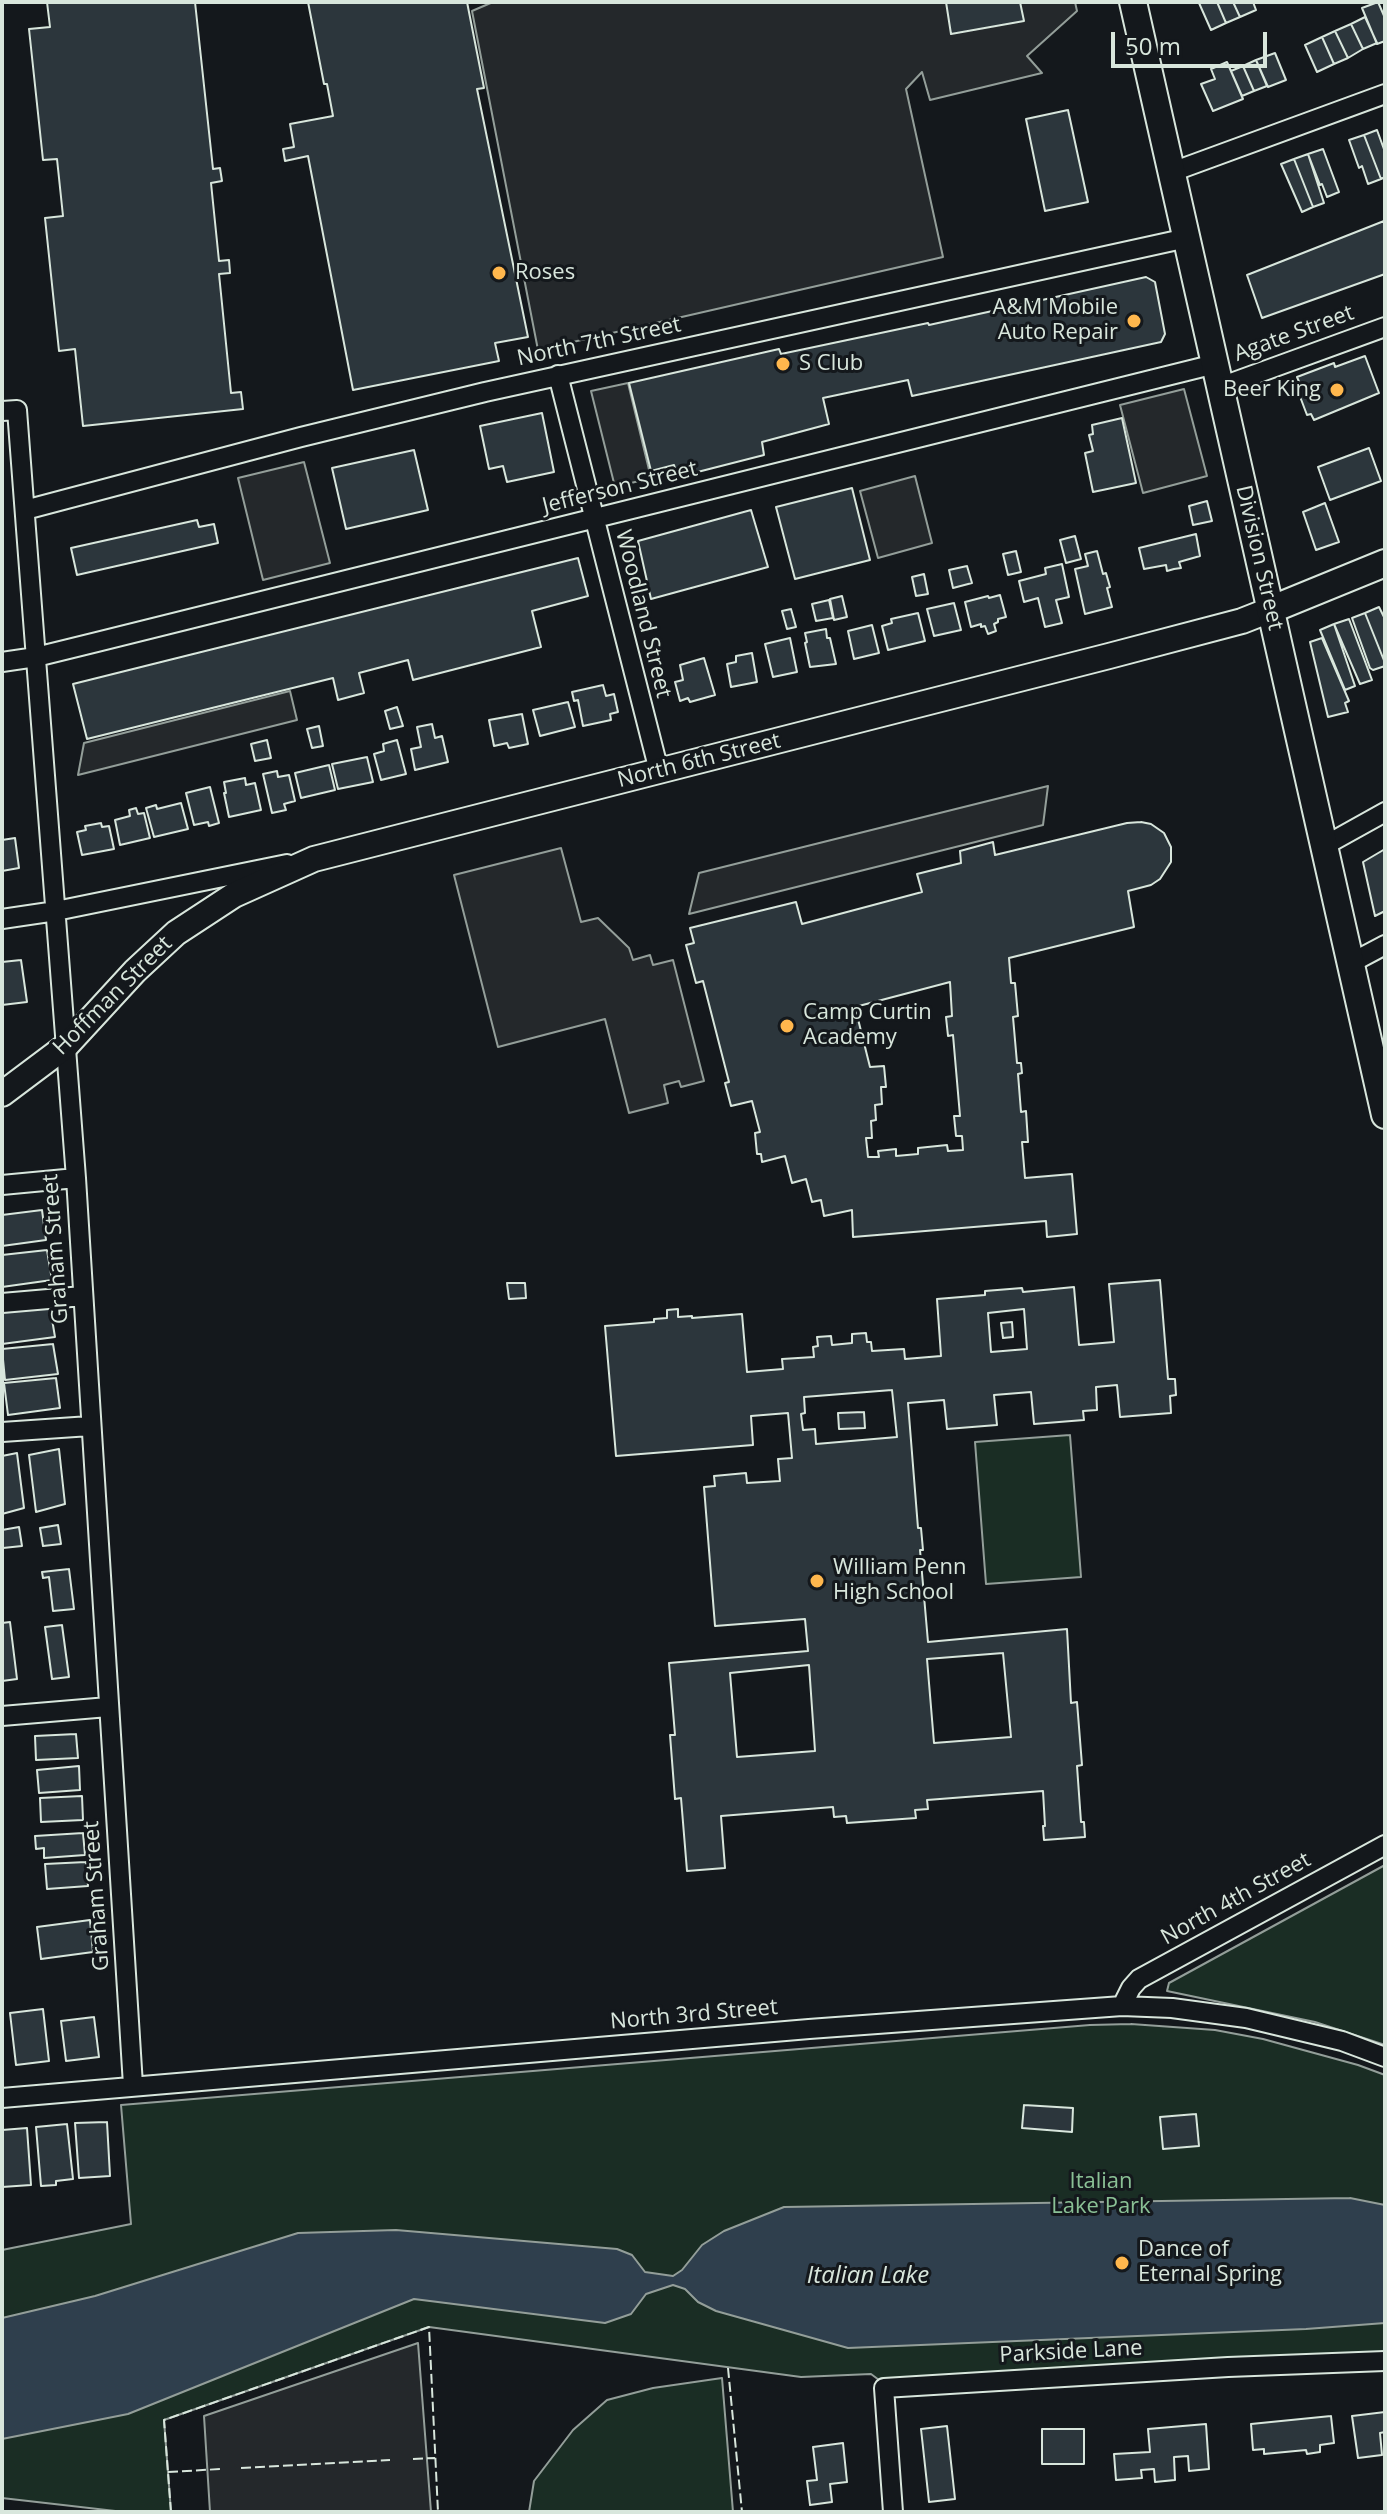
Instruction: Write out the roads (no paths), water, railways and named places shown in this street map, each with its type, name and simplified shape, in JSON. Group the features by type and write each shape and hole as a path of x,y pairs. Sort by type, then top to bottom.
{"main road":[{"name":"Division Street","path":"1133,2 1385,1115"},
{"name":"North 6th Street","path":"1270,610 1385,563"}],"street":[{"path":"1172,172 1385,94"},
{"name":"North 7th Street","path":"25,510 301,437 558,375 1187,238"},
{"name":"Agate Street","path":"1218,376 1385,327"},
{"name":"Woodland Street","path":"558,375 659,771"},
{"name":"Jefferson Street","path":"2,662 36,657 594,519 1218,376"},
{"name":"Graham Street","path":"10,411 25,510 76,1178 133,2085"},
{"name":"North 6th Street","path":"2,919 314,859 1198,633 1270,610"},
{"path":"1324,846 1385,812"},
{"name":"Hoffman Street","path":"2,1094 66,1046 135,971 176,933 234,895 314,859"},
{"path":"1351,963 1385,945"},
{"path":"2,1185 76,1178"},
{"path":"2,1303 83,1296"},
{"path":"2,1432 90,1426"},
{"path":"2,1716 108,1707"},
{"name":"North 4th Street","path":"1122,2006 1139,1979 1385,1845"},
{"name":"North 3rd Street","path":"2,2098 809,2029 1122,2006 1172,2008 1246,2018 1342,2041 1385,2057"},
{"name":"Parkside Lane","path":"893,2512 884,2388 1228,2367 1385,2361"}],"water":[{"name":"Italian Lake","path":"1350,2198 1385,2205 1385,2323 848,2348 716,2311 698,2302 685,2289 673,2285 646,2294 631,2314 605,2323 414,2299 128,2414 2,2439 2,2318 95,2296 298,2233 396,2230 617,2249 632,2255 645,2272 673,2276 682,2270 702,2245 724,2231 784,2207"}],"place":[{"name":"Roses","path":"499,273"},
{"name":"A&M Mobile Auto Repair","path":"1134,321"},
{"name":"S Club","path":"783,364"},
{"name":"Beer King","path":"1337,390"},
{"name":"Camp Curtin Academy","path":"787,1026"},
{"name":"William Penn High School","path":"817,1581"},
{"name":"Dance of Eternal Spring","path":"1122,2263"}],"park label":[{"name":"Italian Lake Park","path":"1101,2194"}]}
